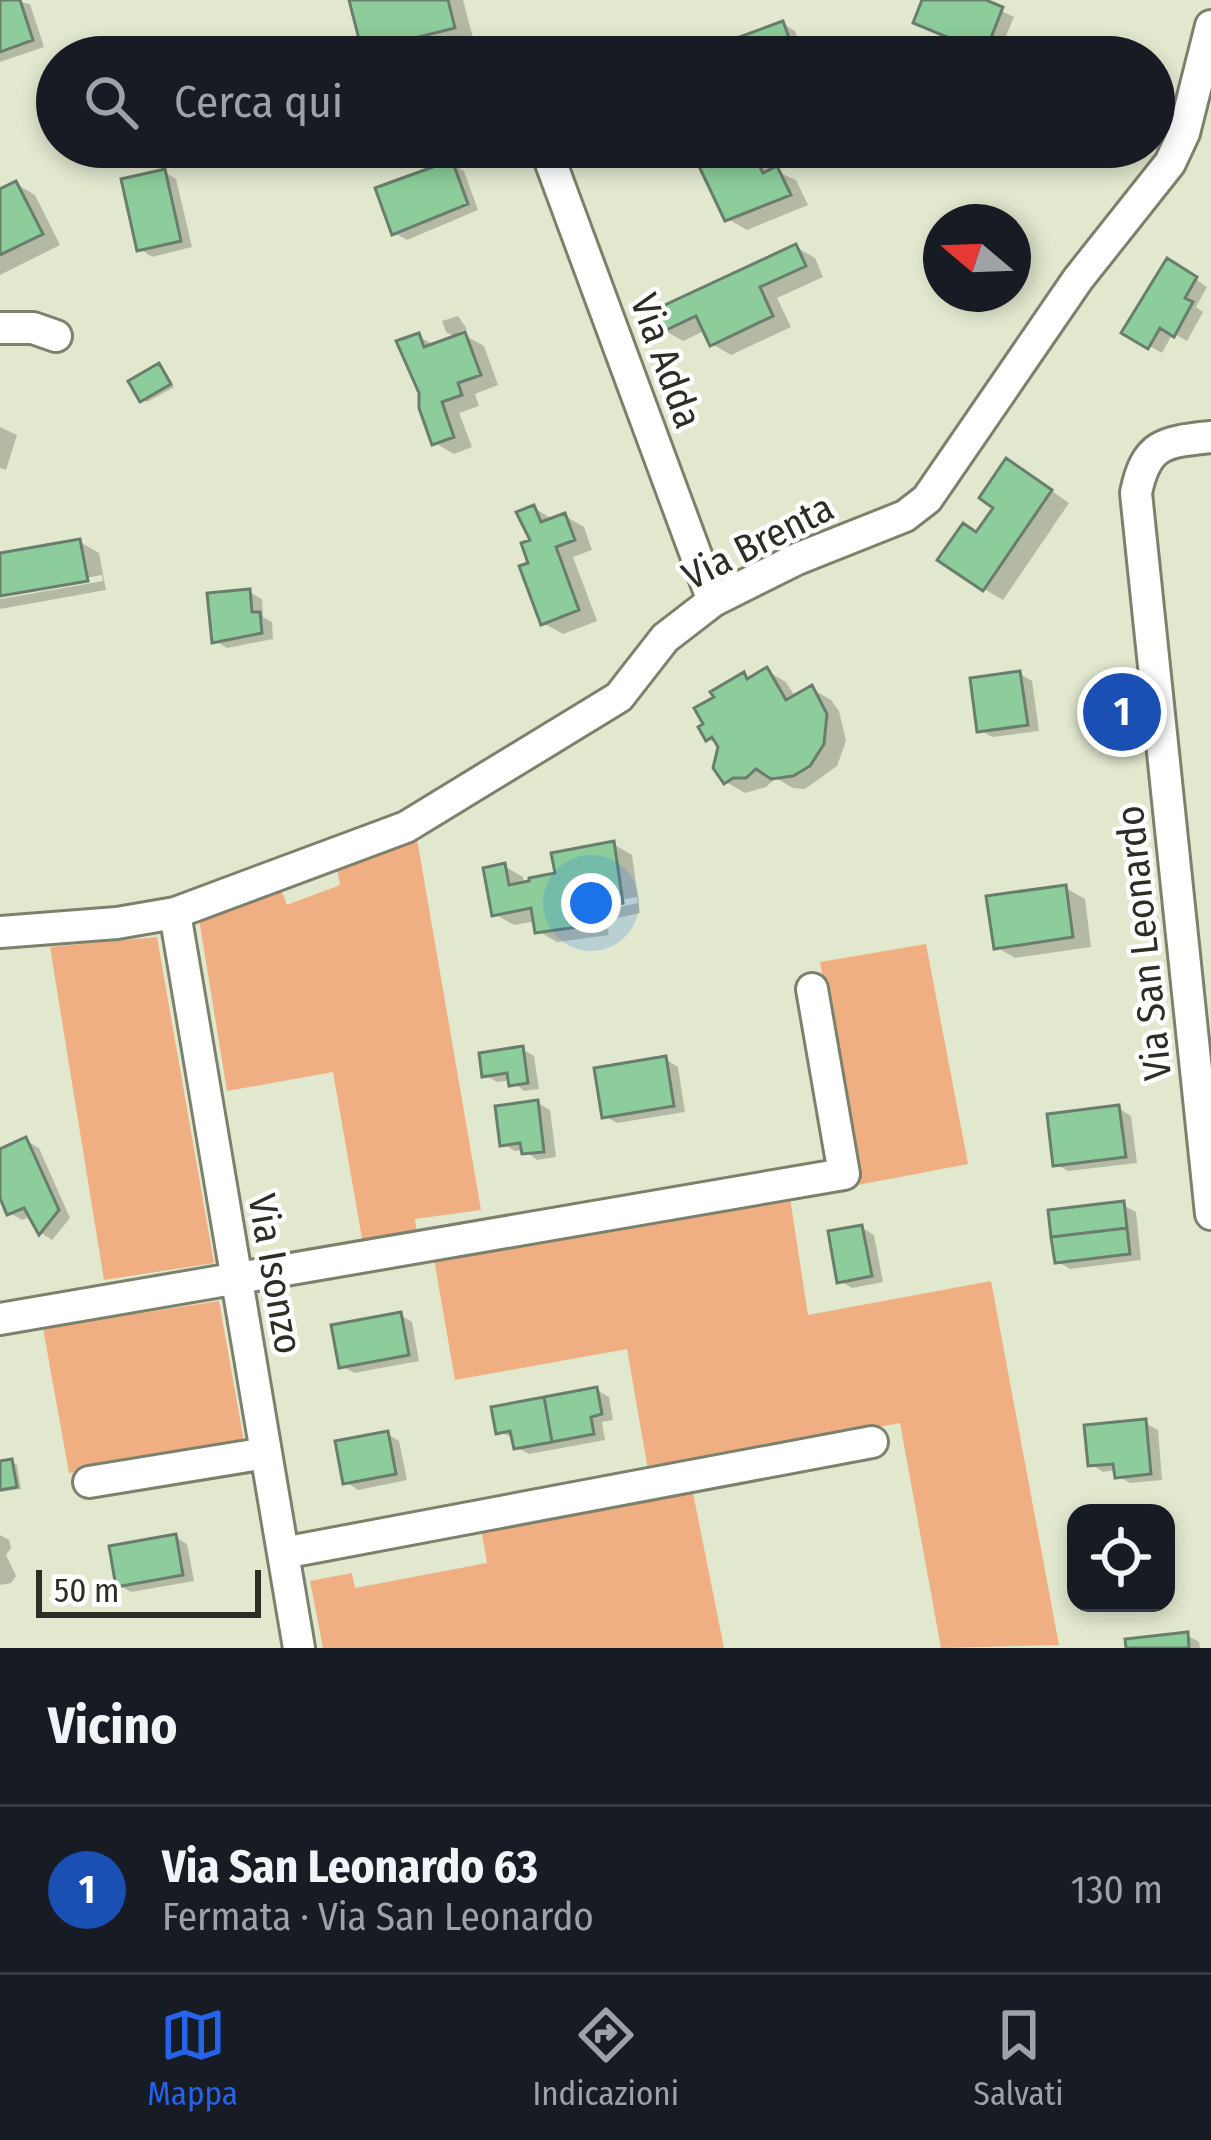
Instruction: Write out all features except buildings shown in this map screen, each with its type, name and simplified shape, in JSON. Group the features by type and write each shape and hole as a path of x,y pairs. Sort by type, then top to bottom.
{"street":[{"name":"Via Brenta","path":"1175,152 1211,26"},
{"name":"Via Adda","path":"553,168 713,601"},
{"name":"Via Brenta","path":"0,932 175,914 406,827 619,697 665,638 713,601 797,559 905,516 928,499 1078,279 1166,168"},
{"path":"0,328 33,328 56,336"},
{"name":"Via San Leonardo","path":"1211,437 1170,442 1151,452 1141,468 1136,494 1208,1143 1211,1214"},
{"name":"Via Isonzo","path":"175,914 299,1648"},
{"path":"0,1319 844,1174 812,989"},
{"path":"283,1553 872,1442"},
{"path":"89,1482 266,1454"}],"shaded area":[{"path":"416,833 481,1210 415,1219 417,1236 363,1244 333,1072 227,1091 199,919 281,889 287,905 340,885 337,869"},
{"path":"157,937 214,1263 104,1280 50,947"},
{"path":"926,944 968,1164 858,1185 820,962"},
{"path":"790,1198 808,1315 991,1281 1059,1645 941,1648 900,1423 648,1470 627,1349 455,1380 434,1259"},
{"path":"219,1301 245,1447 69,1473 43,1328"},
{"path":"692,1488 724,1648 323,1648 310,1581 352,1573 355,1588 487,1563 481,1528"}],"place":[{"name":"Via San Leonardo 63","path":"1122,712"}]}
